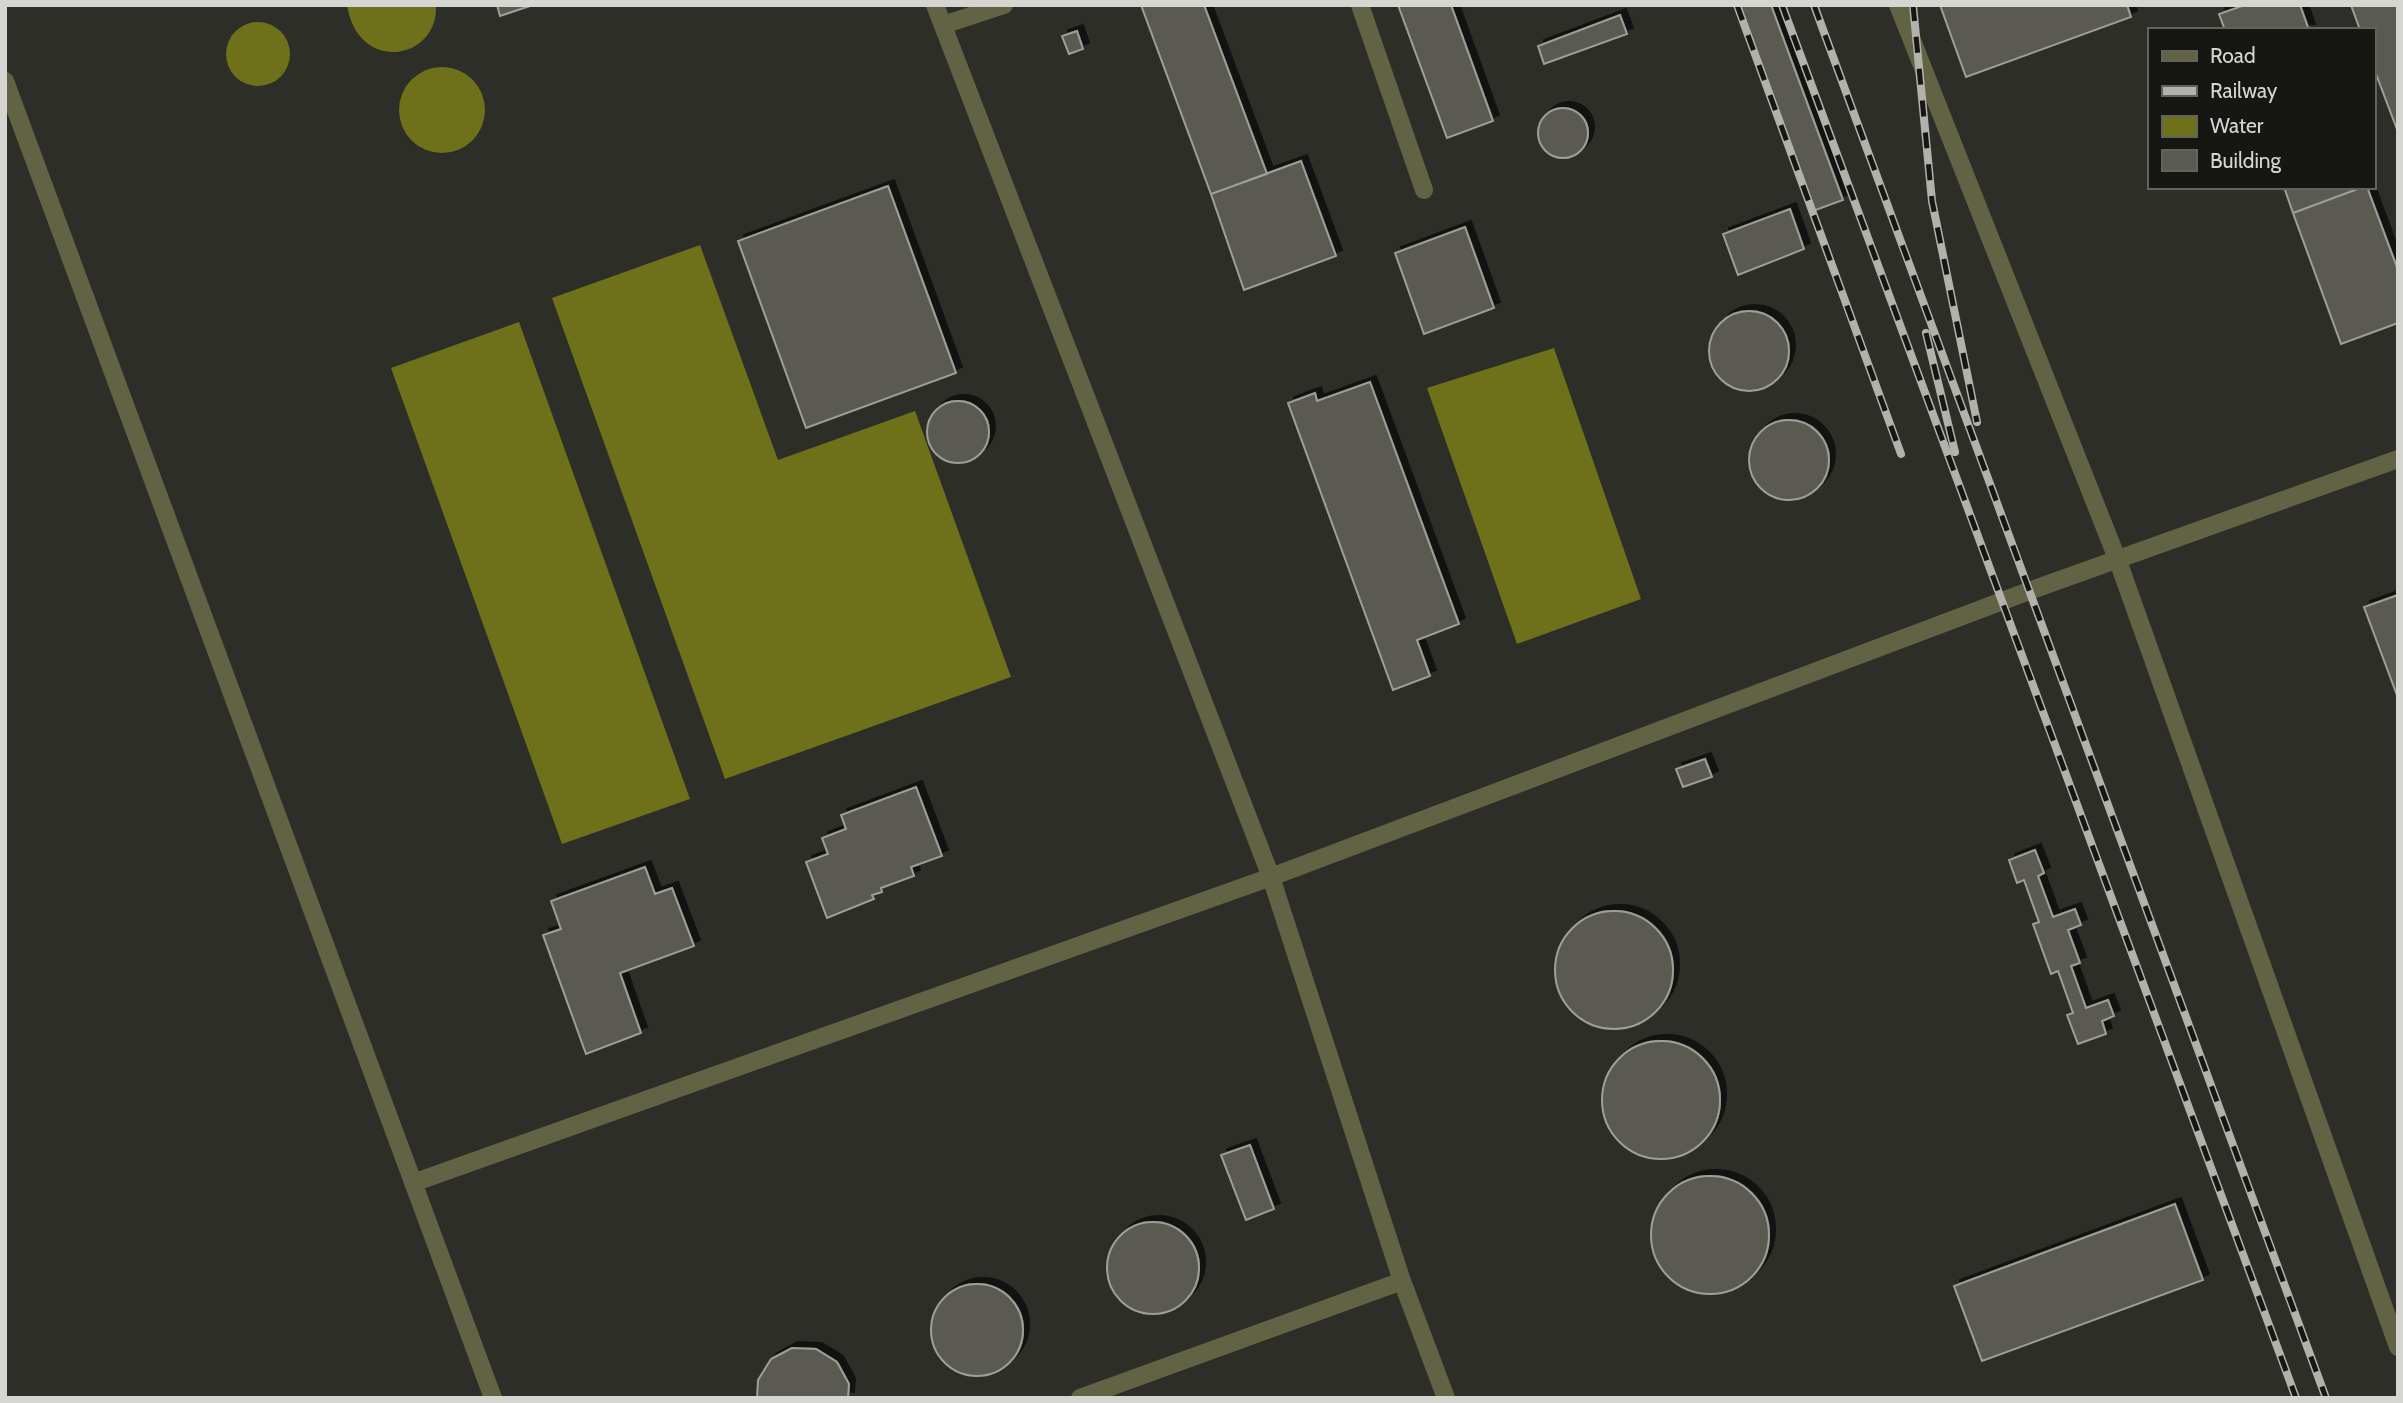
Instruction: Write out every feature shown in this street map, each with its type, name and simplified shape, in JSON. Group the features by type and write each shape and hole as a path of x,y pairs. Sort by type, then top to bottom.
{"lane":[{"path":"935,5 1271,877 1402,1282 1446,1398"},
{"path":"943,25 1004,5"},
{"path":"1360,5 1424,190"},
{"path":"1898,5 2118,561 2398,1347"},
{"path":"5,81 494,1398"},
{"path":"413,1182 1271,877 2029,591 2398,459"},
{"path":"1080,1398 1402,1282"}],"water":[{"path":"347,5 436,5 433,24 425,38 412,48 397,52 381,50 366,42 354,27"},
{"path":"252,22 264,22 281,31 288,42 288,66 281,77 264,86 252,86 240,81 231,72 226,60 226,48 231,36 240,27"},
{"path":"442,67 458,71 472,80 481,94 485,110 481,126 472,140 458,149 442,153 426,149 412,140 403,126 399,110 403,94 412,80 426,71"},
{"path":"700,245 778,460 915,411 1011,677 725,779 552,298"},
{"path":"519,322 690,799 562,844 391,368"},
{"path":"1554,348 1641,599 1517,644 1427,388"}],"building":[{"path":"497,5 533,5 500,16"},
{"path":"1141,5 1204,5 1267,174 1211,194"},
{"path":"1398,5 1451,5 1493,121 1447,138"},
{"path":"1737,5 1771,5 1843,200 1813,211"},
{"path":"1940,5 2127,5 2131,17 1966,77"},
{"path":"2245,5 2300,5 2308,28 2224,28 2219,14"},
{"path":"2351,5 2398,5 2398,132 2375,71 2375,28 2359,28"},
{"path":"1620,15 1627,34 1544,64 1538,46"},
{"path":"1077,31 1083,49 1069,54 1062,36"},
{"path":"1563,108 1581,115 1588,133 1581,151 1563,158 1545,151 1538,133 1545,115"},
{"path":"1301,161 1336,256 1244,290 1211,194"},
{"path":"888,186 956,373 806,428 738,241"},
{"path":"2285,189 2358,189 2293,213"},
{"path":"2358,189 2368,189 2398,270 2398,323 2341,344 2293,213"},
{"path":"1790,209 1804,249 1738,275 1723,234"},
{"path":"1465,227 1494,308 1424,334 1395,253"},
{"path":"1749,311 1764,314 1777,323 1786,336 1789,351 1786,366 1777,379 1764,388 1749,391 1734,388 1721,379 1712,366 1709,351 1712,336 1721,323 1734,314"},
{"path":"1370,382 1459,624 1417,640 1430,676 1393,690 1288,403 1315,393 1317,401"},
{"path":"952,401 964,401 980,410 987,420 987,444 980,454 964,463 952,463 941,458 932,449 927,438 927,426 932,415 941,406"},
{"path":"1789,420 1804,423 1817,432 1826,445 1829,460 1826,475 1817,488 1804,497 1789,500 1774,497 1761,488 1752,475 1749,460 1752,445 1761,432 1774,423"},
{"path":"2398,595 2398,698 2364,607"},
{"path":"1705,759 1712,777 1683,787 1676,769"},
{"path":"916,787 942,856 911,867 914,876 881,888 882,892 872,895 874,899 827,918 806,862 828,854 822,838 846,829 841,815"},
{"path":"2035,850 2044,873 2038,876 2053,917 2075,909 2081,925 2068,930 2080,963 2071,966 2086,1008 2108,1000 2114,1016 2102,1021 2106,1034 2078,1044 2067,1015 2073,1013 2058,971 2051,974 2033,924 2039,922 2024,880 2017,883 2009,860"},
{"path":"645,867 655,894 672,888 694,946 620,973 641,1033 586,1054 543,935 561,929 551,901"},
{"path":"1614,911 1637,916 1656,928 1668,947 1673,970 1668,993 1656,1012 1637,1024 1614,1029 1591,1024 1572,1012 1560,993 1555,970 1560,947 1572,928 1591,916"},
{"path":"1661,1041 1684,1046 1703,1058 1715,1077 1720,1100 1715,1123 1703,1142 1684,1154 1661,1159 1638,1154 1619,1142 1607,1123 1602,1100 1607,1077 1619,1058 1638,1046"},
{"path":"1250,1145 1274,1209 1246,1220 1221,1155"},
{"path":"1710,1176 1733,1181 1752,1193 1764,1212 1769,1235 1764,1258 1752,1277 1733,1289 1710,1294 1687,1289 1668,1277 1656,1258 1651,1235 1656,1212 1668,1193 1687,1181"},
{"path":"2175,1204 2203,1280 1982,1361 1954,1286"},
{"path":"1153,1222 1171,1226 1185,1236 1195,1250 1199,1268 1195,1286 1185,1300 1171,1310 1153,1314 1135,1310 1121,1300 1111,1286 1107,1268 1111,1250 1121,1236 1135,1226"},
{"path":"977,1284 995,1288 1009,1298 1019,1312 1023,1330 1019,1348 1009,1362 995,1372 977,1376 959,1372 945,1362 935,1348 931,1330 935,1312 945,1298 959,1288"},
{"path":"792,1348 816,1349 837,1362 849,1384 848,1398 757,1398 758,1380 771,1359"}],"railway":[{"path":"1737,5 1901,454"},
{"path":"1782,5 2296,1398"},
{"path":"1814,5 2326,1398"},
{"path":"1913,5 1932,201 1977,422"},
{"path":"1926,333 1955,452"}]}
